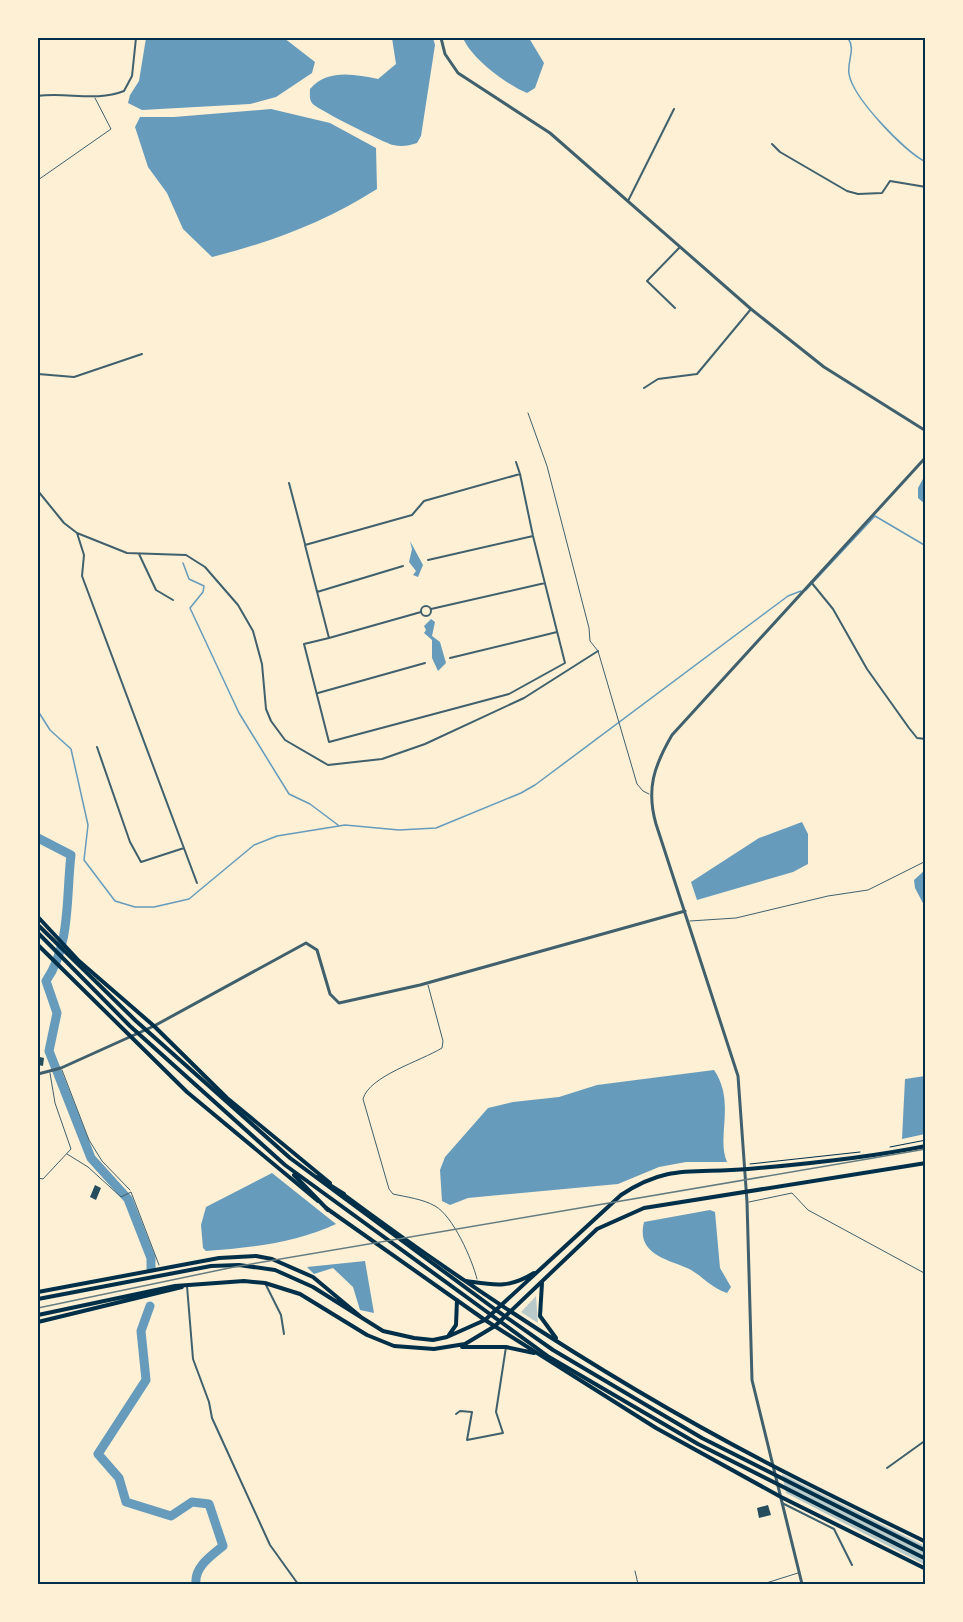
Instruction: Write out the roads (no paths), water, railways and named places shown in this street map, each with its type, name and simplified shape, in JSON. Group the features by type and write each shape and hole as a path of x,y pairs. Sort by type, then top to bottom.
{"main road":[{"path":"38,917 72,953 154,1026 226,1098 344,1194"},
{"path":"38,925 136,1021 290,1158 420,1257 553,1350 622,1392 702,1438 926,1551"},
{"path":"38,933 130,1026 285,1165 328,1210"},
{"path":"38,945 187,1092 328,1210 495,1326 656,1428 781,1497 926,1569"},
{"path":"38,1299 211,1266 239,1265 275,1270 294,1277 383,1331 414,1338 447,1337 486,1320 501,1303 621,1194 642,1180 689,1169 745,1167 889,1153 926,1146"},
{"path":"290,1158 463,1280 561,1343 774,1467 926,1542"},
{"path":"434,1349 465,1344 495,1326 597,1229 644,1208 926,1163"},
{"path":"285,1165 549,1357 699,1444 926,1560"},
{"path":"38,1292 240,1256 272,1259 313,1277 368,1323"},
{"path":"463,1280 497,1287 524,1279 544,1266"},
{"path":"38,1322 185,1287 224,1281 265,1283 300,1294 380,1341 413,1349 506,1347 546,1358"},
{"path":"542,1283 540,1316 544,1325 561,1343"},
{"path":"38,1315 175,1286 185,1287"},
{"path":"447,1337 456,1325 456,1299"}],"street":[{"path":"38,96 72,94 95,98 116,94 129,86 136,38"},
{"path":"441,38 445,54 458,73 550,133 751,309 824,367 926,431"},
{"path":"628,202 674,109"},
{"path":"772,144 780,152 847,191 858,194 885,191 890,182 926,187"},
{"path":"675,308 647,281 680,247"},
{"path":"644,388 658,379 697,374 751,309"},
{"path":"38,374 74,377 142,354"},
{"path":"802,1584 752,1380 747,1202 738,1076 654,817 650,794 656,764 672,735 926,457"},
{"path":"516,462 532,536 545,583 565,663 509,694 330,742 304,644 421,612 426,606 431,609 545,583"},
{"path":"305,545 412,515 424,501 520,474"},
{"path":"289,483 329,638"},
{"path":"38,491 64,523 77,533 127,553 194,558 220,582 249,620 262,664 266,709 271,721 285,740 328,765 382,759 425,744 524,698 598,651"},
{"path":"77,533 84,555 82,576 197,883"},
{"path":"428,560 532,536"},
{"path":"139,554 138,558 156,590 173,600"},
{"path":"317,592 403,566"},
{"path":"811,582 909,728 917,738 926,739"},
{"path":"421,612 428,616 431,609"},
{"path":"450,658 557,632"},
{"path":"317,693 425,663"},
{"path":"97,747 130,842 141,862 184,848"},
{"path":"38,1074 50,1073 154,1026 306,943 317,950 330,994 339,1003 428,983 685,911"},
{"path":"265,1283 281,1315 284,1334"},
{"path":"185,1287 193,1359 209,1402 212,1418 270,1545 298,1584"},
{"path":"456,1414 460,1411 472,1412 467,1440 503,1433 496,1412 506,1347"},
{"path":"887,1468 926,1440"},
{"path":"782,1503 834,1529 852,1565"}],"lane":[{"path":"38,180 111,129 95,98"},
{"path":"528,412 547,466 589,628 590,641 598,651 637,784 643,791 650,794"},
{"path":"688,921 700,918 712,921 736,918 828,896 868,890 926,861"},
{"path":"428,983 443,1041 442,1048 382,1077 365,1090 363,1099 389,1189 393,1194 434,1205 444,1213 473,1263 478,1282"},
{"path":"61,1068 89,1140 102,1161 131,1192 160,1269"},
{"path":"38,1179 42,1179 70,1149 55,1103 50,1073"},
{"path":"67,1154 88,1167 122,1197 131,1192"},
{"path":"747,1202 792,1193 808,1210 926,1274"},
{"path":"38,1242 38,1247"},
{"path":"635,1571 638,1584"},
{"path":"763,1584 799,1572"}],"water":[{"path":"146,38 284,38 315,62 312,73 276,97 250,104 142,110 128,103 139,81"},
{"path":"392,38 433,38 435,45 421,136 417,143 405,146 393,145 351,126 316,106 310,98 310,89 324,78 350,75 378,79 396,64"},
{"path":"463,38 529,38 544,63 535,88 527,93 509,84 474,54"},
{"path":"271,109 330,123 376,148 377,189 298,230 212,257 183,229 167,193 148,167 135,127 140,117 174,117"},
{"path":"925,475 925,504 918,498 918,488"},
{"path":"410,541 423,565 418,577 413,575 416,571 409,562 412,549"},
{"path":"431,619 435,622 432,636 440,642 446,663 438,671 432,658 432,640 424,633 426,630 424,626"},
{"path":"802,822 808,834 808,864 793,872 697,900 691,882 759,838"},
{"path":"925,870 925,907 915,888 914,880"},
{"path":"714,1070 724,1094 723,1142 727,1162 686,1162 659,1167 618,1184 468,1198 450,1205 442,1201 440,1170 445,1157 488,1108 513,1102 559,1097 597,1085"},
{"path":"925,1076 925,1134 902,1139 905,1079"},
{"path":"272,1173 336,1224 289,1240 206,1251 203,1248 201,1225 206,1207"},
{"path":"710,1210 715,1212 720,1268 731,1287 727,1293 692,1271 655,1254 644,1241 644,1222"},
{"path":"365,1261 374,1313 360,1310 353,1287 333,1268 314,1274 307,1267"}],"waterway":[{"path":"848,38 851,47 849,74 860,96 893,136 926,162"},
{"path":"806,590 875,516 926,546"},
{"path":"183,563 189,579 204,586 203,592 190,608 239,713 289,794 310,804 338,825"},
{"path":"38,711 50,730 71,749 88,825 84,860 115,901 135,907 154,907 189,899 254,845 277,836 345,825 399,830 436,828 521,793 535,785 788,596 801,591"},
{"path":"38,838 71,855 64,936 60,952 46,981 57,1013 49,1051 91,1158 128,1199 151,1258 151,1268"},
{"path":"150,1306 141,1331 146,1380 98,1454 119,1478 126,1502 171,1516 192,1502 209,1504 223,1546 200,1567 196,1584"}],"railway":[{"path":"38,1308 234,1267 926,1149"}]}
